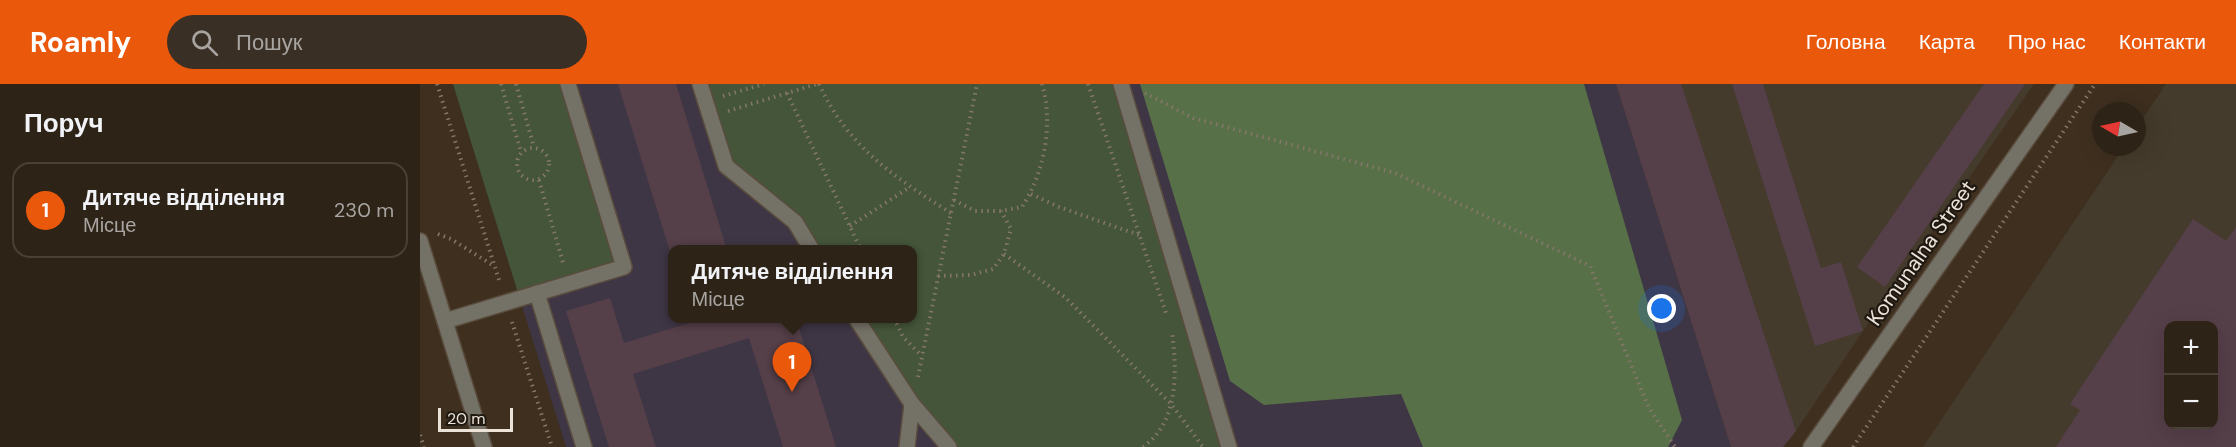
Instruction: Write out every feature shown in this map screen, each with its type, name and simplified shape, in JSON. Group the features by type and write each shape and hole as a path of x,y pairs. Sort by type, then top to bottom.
{"street":[{"path":"445,321 624,267 568,84"},
{"path":"700,84 726,166 795,222 809,245"},
{"path":"1120,84 1229,447"},
{"name":"Komunalna Street","path":"1811,447 2066,84"},
{"path":"425,237 445,321 484,447"},
{"path":"537,293 584,447"},
{"path":"859,323 912,404 949,447"},
{"path":"907,447 912,404"}],"path":[{"path":"436,84 552,447"},
{"path":"501,84 521,152 516,166 519,173 531,181 545,176 550,162 542,150 534,147 521,152"},
{"path":"516,84 534,147"},
{"path":"708,109 764,84"},
{"path":"708,109 787,93 818,84 830,108 858,145 910,187 951,213"},
{"path":"912,404 977,84"},
{"path":"954,200 975,211 1001,211 1022,207 1031,194 1042,162 1047,131 1047,100 1042,84"},
{"path":"1088,84 1173,333 1175,390 1167,419 1143,447"},
{"path":"1853,447 2095,84"},
{"path":"1138,89 1193,118 1395,173 1590,267 1649,408 1675,447"},
{"path":"787,93 859,245"},
{"path":"539,180 569,284"},
{"path":"850,225 910,187"},
{"path":"1031,194 1059,207 1139,235"},
{"path":"938,276 971,275 993,270 1004,254 1011,229 1001,211"},
{"path":"425,237 451,239 494,266"},
{"path":"1004,254 1066,298 1171,404 1203,447"},
{"path":"896,323 903,337 922,356"},
{"path":"420,435 424,447"}],"shaded area":[{"path":"453,84 1616,84 1731,447 566,447"},
{"path":"1616,84 2034,84 1783,447 1731,447"},
{"path":"2166,84 2236,84 2236,447 1923,447 2118,156 2146,156 2146,114"}],"green space":[{"path":"453,84 568,84 624,267 520,299"},
{"path":"700,84 1121,84 1229,447 949,447 859,323 917,323 917,245 809,245 795,222 726,166"},
{"path":"1140,84 1584,84 1682,420 1668,447 1423,447 1401,394 1264,405 1230,381"}],"building":[{"path":"618,84 676,84 725,245 668,245"},
{"path":"1616,84 1681,84 1796,431 1783,447 1731,447"},
{"path":"1732,84 1763,84 1821,268 1841,262 1863,331 1815,346"},
{"path":"1984,84 2025,84 1885,287 1857,267"},
{"path":"2193,219 2226,241 2236,227 2236,447 2056,447 2080,410 2070,404"},
{"path":"610,298 624,343 689,323 798,323 836,447 783,447 749,338 633,374 656,447 609,447 566,311"}],"place":[{"name":"Дитяче відділення","path":"792,392"}]}
